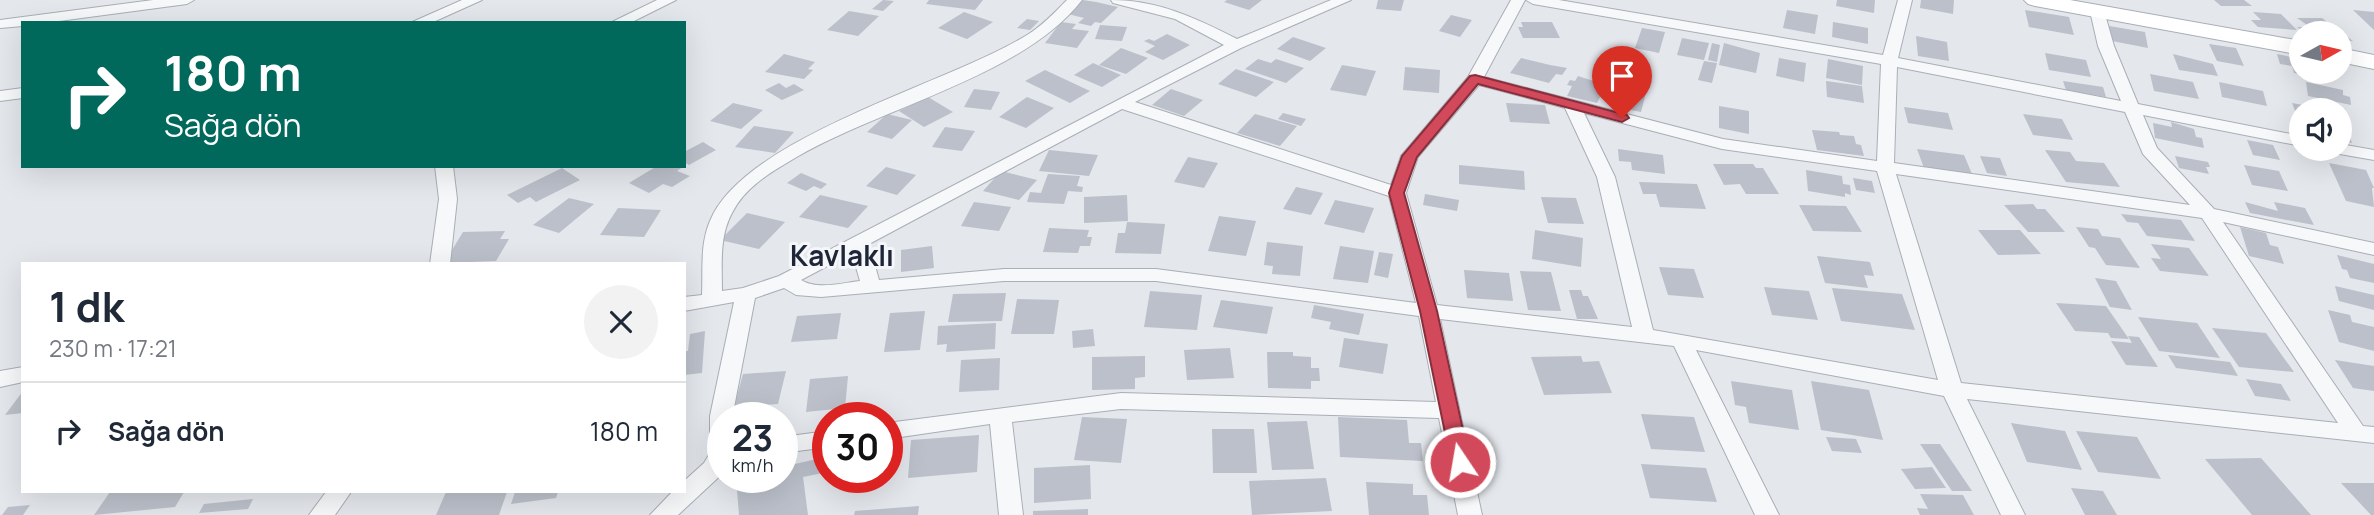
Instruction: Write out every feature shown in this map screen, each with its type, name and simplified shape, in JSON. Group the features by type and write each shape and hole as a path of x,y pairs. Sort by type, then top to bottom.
{"street":[{"path":"24,21 187,0"},
{"path":"422,21 475,0"},
{"path":"621,21 668,0"},
{"path":"712,299 714,239 719,220 731,200 748,181 769,166 829,134 1025,43 1051,25 1075,0"},
{"path":"1118,0 1180,16 1236,45"},
{"path":"686,304 746,294 786,281 1236,45 1344,0"},
{"path":"1470,515 1428,311 1397,193 1410,156 1475,79 1518,0"},
{"path":"1533,0 1889,61 2289,139"},
{"path":"1905,0 1889,61 1885,167 1952,390 2013,515"},
{"path":"2035,0 2289,46"},
{"path":"2097,11 2106,46 2149,150 2208,213 2365,434"},
{"path":"1,24 21,21"},
{"path":"2352,57 2374,61"},
{"path":"1475,79 1721,144 2208,213 2374,249"},
{"path":"0,96 21,93"},
{"path":"1121,103 1397,193"},
{"path":"1572,105 1606,177 1644,335"},
{"path":"2352,151 2374,155"},
{"path":"440,262 448,199 444,168"},
{"path":"859,242 872,288"},
{"path":"786,281 803,289 872,288 1004,275 1156,275 1428,311 1681,340 1952,390 2365,434"},
{"path":"724,402 746,294"},
{"path":"1681,340 1768,515"},
{"path":"0,379 21,374"},
{"path":"903,429 1121,401 1450,410"},
{"path":"1000,415 1011,515"},
{"path":"662,515 707,474"},
{"path":"321,515 338,493"}],"building":[{"path":"883,0 894,1 883,11 872,9"},
{"path":"929,0 983,0 975,10 926,4"},
{"path":"1083,0 1118,7 1101,23 1095,22 1091,26 1078,23 1084,18 1068,14"},
{"path":"1262,0 1249,10 1224,2"},
{"path":"1378,0 1404,0 1401,11 1376,9"},
{"path":"1837,0 1875,0 1874,13 1836,6"},
{"path":"1921,0 1954,0 1953,14 1920,8"},
{"path":"2214,0 2244,0 2252,6 2221,6"},
{"path":"1787,10 1818,15 1815,34 1783,28"},
{"path":"2025,10 2069,17 2074,35 2029,27"},
{"path":"2353,10 2374,12 2374,30"},
{"path":"849,11 879,16 858,36 827,30"},
{"path":"964,12 993,22 967,39 938,28"},
{"path":"2253,12 2281,14 2289,22 2289,29 2258,27 2251,20 2261,20"},
{"path":"1451,15 1472,20 1460,37 1439,31"},
{"path":"2297,18 2322,18 2326,21 2301,21"},
{"path":"1027,19 1039,21 1030,30 1017,28"},
{"path":"1061,22 1076,24 1072,29 1089,31 1077,48 1045,43"},
{"path":"1521,22 1552,22 1560,38 1523,38 1518,27 1523,27"},
{"path":"1833,22 1868,28 1868,44 1832,37"},
{"path":"1100,25 1127,27 1122,41 1095,39"},
{"path":"2109,26 2145,32 2148,48 2112,41"},
{"path":"1642,28 1665,32 1659,53 1635,48"},
{"path":"1167,34 1190,45 1163,60 1145,52 1155,46 1144,41 1154,41"},
{"path":"1916,36 1947,42 1949,61 1918,56"},
{"path":"1293,37 1326,48 1310,61 1277,49"},
{"path":"1682,38 1709,43 1704,60 1677,55"},
{"path":"1712,43 1720,45 1717,62 1708,60"},
{"path":"1724,43 1760,53 1756,73 1719,65"},
{"path":"2209,44 2236,48 2244,66 2217,61"},
{"path":"1121,48 1148,58 1126,74 1099,65"},
{"path":"2045,53 2086,60 2091,77 2049,70"},
{"path":"784,54 815,62 808,69 813,70 804,79 765,72"},
{"path":"2173,54 2213,64 2218,76 2179,70"},
{"path":"2277,54 2289,56 2289,66 2280,64"},
{"path":"1521,58 1567,68 1562,75 1556,74 1549,83 1510,73"},
{"path":"1779,58 1806,63 1804,82 1776,76"},
{"path":"1258,59 1271,63 1276,59 1304,68 1286,83 1245,69"},
{"path":"1828,59 1863,66 1862,85 1826,78"},
{"path":"1704,61 1717,63 1712,83 1698,80"},
{"path":"1093,63 1121,75 1102,87 1074,75"},
{"path":"1342,65 1376,71 1366,96 1330,90"},
{"path":"1405,67 1440,70 1439,93 1403,90"},
{"path":"1236,69 1274,82 1256,97 1218,84"},
{"path":"1045,70 1090,91 1070,103 1025,81"},
{"path":"2150,74 2193,82 2199,99 2154,91"},
{"path":"1578,76 1606,85 1597,103 1567,96 1572,86 1567,85"},
{"path":"1826,81 1862,86 1864,103 1827,97"},
{"path":"2063,81 2103,87 2106,97 2066,90"},
{"path":"2219,82 2263,91 2267,106 2222,97"},
{"path":"779,83 786,88 794,84 804,90 782,100 765,90"},
{"path":"2306,84 2315,84 2343,90 2343,95 2350,98 2318,98 2308,96"},
{"path":"1616,87 1646,93 1641,112 1610,106"},
{"path":"974,89 1000,92 991,110 964,107"},
{"path":"1171,89 1203,100 1184,116 1152,105"},
{"path":"928,97 953,112 924,127 899,111"},
{"path":"1027,97 1054,108 1026,128 999,117"},
{"path":"733,103 763,110 741,129 710,121"},
{"path":"1506,103 1545,105 1550,124 1510,122"},
{"path":"1719,106 1749,111 1749,134 1719,128"},
{"path":"1904,107 1948,113 1953,130 1908,123"},
{"path":"1283,113 1306,119 1301,126 1278,119"},
{"path":"887,114 912,120 892,139 867,132"},
{"path":"1255,114 1297,126 1280,146 1237,133"},
{"path":"2023,114 2062,119 2073,140 2033,135"},
{"path":"2171,122 2194,129 2196,137 2202,138 2204,148 2155,138 2153,123 2172,127"},
{"path":"754,126 794,132 775,153 735,147"},
{"path":"945,127 975,131 962,151 932,147"},
{"path":"1812,130 1854,136 1856,144 1861,145 1864,156 1817,150"},
{"path":"2247,140 2273,145 2280,160 2253,155"},
{"path":"703,142 716,150 689,165 686,163 686,151"},
{"path":"1618,149 1663,155 1665,174 1632,170 1631,162 1619,161"},
{"path":"1917,149 1964,155 1972,174 1924,168"},
{"path":"1049,150 1098,155 1089,176 1039,171"},
{"path":"2045,150 2070,152 2076,161 2104,163 2120,187 2066,182"},
{"path":"1980,156 2000,158 2007,176 1987,173"},
{"path":"2175,156 2208,162 2210,167 2206,167 2209,174 2179,168"},
{"path":"1188,157 1218,163 1204,188 1174,182"},
{"path":"2329,163 2366,170 2374,188 2374,207 2346,201"},
{"path":"1713,164 1753,164 1756,168 1763,168 1779,194 1746,194 1740,184 1724,185"},
{"path":"1459,165 1524,171 1525,190 1459,184"},
{"path":"2244,165 2279,171 2288,191 2252,185"},
{"path":"886,167 916,175 897,195 866,186"},
{"path":"562,168 580,180 536,202 530,197 518,203 507,195"},
{"path":"654,168 681,168 677,171 690,176 672,187 663,184 649,193 629,183"},
{"path":"1806,170 1842,176 1843,184 1850,185 1851,195 1845,193 1845,197 1808,191"},
{"path":"1001,171 1037,180 1019,200 983,191"},
{"path":"801,173 827,184 821,189 814,186 806,191 787,183"},
{"path":"1048,174 1080,176 1077,186 1083,187 1082,192 1068,191 1064,204 1027,202 1030,192 1041,193"},
{"path":"1853,178 1872,181 1875,193 1856,190"},
{"path":"1639,182 1697,184 1706,209 1660,207 1656,194 1643,194"},
{"path":"1296,187 1323,193 1311,215 1283,209"},
{"path":"1425,194 1459,200 1457,211 1423,205"},
{"path":"820,195 868,206 848,228 799,217"},
{"path":"1127,195 1128,221 1084,223 1084,197"},
{"path":"1541,197 1576,198 1584,224 1548,223"},
{"path":"569,198 594,204 559,233 533,225"},
{"path":"1335,200 1374,208 1364,233 1324,224"},
{"path":"974,202 1011,207 999,231 961,226"},
{"path":"2245,202 2278,211 2274,202 2305,208 2314,225 2250,213"},
{"path":"2033,204 2037,209 2045,209 2065,232 2028,232 2004,205"},
{"path":"1799,205 1846,206 1862,232 1813,231"},
{"path":"618,208 661,210 644,237 600,235"},
{"path":"747,213 785,222 759,249 720,240"},
{"path":"2121,214 2181,220 2195,241 2147,236 2138,223 2127,222"},
{"path":"1219,216 1256,221 1246,256 1208,251"},
{"path":"1127,222 1165,224 1161,254 1115,253 1118,233 1125,233"},
{"path":"2076,227 2098,229 2102,236 2120,238 2140,268 2106,265 2095,248 2089,247"},
{"path":"2240,227 2266,233 2270,245 2278,247 2284,264 2249,256"},
{"path":"1049,228 1089,230 1087,237 1092,237 1090,246 1080,246 1078,253 1043,252"},
{"path":"1535,230 1583,238 1581,267 1532,259"},
{"path":"1978,230 2020,230 2041,254 1998,255"},
{"path":"505,231 500,239 509,239 496,261 445,262 463,232"},
{"path":"1267,242 1303,246 1300,276 1272,274 1273,266 1264,265"},
{"path":"2151,244 2189,248 2209,276 2160,271 2151,258 2161,259"},
{"path":"932,246 934,268 901,272 901,250"},
{"path":"1340,246 1374,251 1368,283 1333,279"},
{"path":"1379,252 1393,254 1388,278 1374,275"},
{"path":"2337,255 2374,264 2374,283 2350,278 2347,270 2342,269"},
{"path":"1817,256 1870,262 1874,276 1864,275 1868,288 1825,283"},
{"path":"1659,267 1694,269 1704,298 1668,295"},
{"path":"1464,270 1509,273 1513,301 1467,298"},
{"path":"1520,271 1551,272 1561,311 1528,310"},
{"path":"2095,278 2116,281 2132,310 2110,307"},
{"path":"2335,286 2374,295 2374,310 2339,301"},
{"path":"1764,287 1809,291 1818,320 1772,315"},
{"path":"1832,288 1902,294 1915,330 1841,321"},
{"path":"1569,290 1581,290 1583,296 1588,296 1598,319 1577,319"},
{"path":"1150,291 1202,295 1197,330 1144,327"},
{"path":"1006,293 1002,321 948,322 953,294"},
{"path":"1017,299 1059,300 1054,334 1011,334"},
{"path":"1221,300 1273,307 1267,334 1213,327"},
{"path":"2056,303 2106,306 2129,339 2111,338 2108,333 2075,331"},
{"path":"1314,305 1364,314 1359,335 1329,329 1331,322 1311,318"},
{"path":"2328,310 2350,315 2352,322 2374,327 2374,351 2339,342"},
{"path":"925,311 920,350 884,352 890,313"},
{"path":"841,313 837,339 791,342 797,316"},
{"path":"2138,317 2197,323 2220,358 2159,351"},
{"path":"996,323 995,349 946,352 947,344 937,345 938,326"},
{"path":"2212,328 2266,333 2294,372 2239,367"},
{"path":"1093,329 1095,346 1073,348 1072,331"},
{"path":"705,331 702,373 686,375 686,351 690,334"},
{"path":"2128,336 2139,337 2158,367 2126,365 2111,341 2132,343"},
{"path":"1344,338 1388,344 1383,374 1339,367"},
{"path":"1230,348 1234,378 1187,380 1184,350"},
{"path":"1267,352 1293,352 1293,356 1311,357 1311,368 1319,368 1320,381 1311,381 1311,389 1268,388"},
{"path":"2168,355 2230,362 2238,376 2176,368"},
{"path":"1145,356 1145,377 1135,378 1135,389 1092,390 1092,357"},
{"path":"1581,356 1583,362 1599,361 1612,393 1544,395 1531,357"},
{"path":"1000,358 999,390 959,392 961,360"},
{"path":"2335,360 2374,366 2374,391 2353,388"},
{"path":"786,371 778,402 735,402 743,374"},
{"path":"848,376 846,402 812,402 812,411 806,412 810,379"},
{"path":"2246,379 2281,384 2291,401 2255,396"},
{"path":"1731,381 1792,390 1799,430 1749,423 1746,407 1735,405"},
{"path":"1811,381 1869,390 1883,440 1821,430"},
{"path":"21,394 21,413 5,415"},
{"path":"1641,414 1694,417 1705,452 1651,449"},
{"path":"1082,417 1127,419 1121,463 1074,460"},
{"path":"1338,417 1407,420 1409,443 1421,443 1423,461 1340,457"},
{"path":"1307,421 1314,469 1272,470 1267,422"},
{"path":"2011,423 2065,431 2082,470 2027,462"},
{"path":"1212,429 1254,429 1257,473 1213,473"},
{"path":"2076,431 2137,437 2161,479 2098,472"},
{"path":"979,435 977,472 908,478 911,440"},
{"path":"1826,437 1856,439 1862,453 1832,451"},
{"path":"1920,444 1940,444 1972,491 1952,491"},
{"path":"2261,458 2311,515 2252,515 2205,459"},
{"path":"812,460 812,475 803,477 808,515 739,515 737,493 798,493 798,463"},
{"path":"1641,464 1706,468 1717,502 1650,498"},
{"path":"1090,465 1091,499 1034,503 1034,468"},
{"path":"1932,467 1946,488 1915,489 1901,469"},
{"path":"1326,478 1332,511 1252,515 1249,481"},
{"path":"1366,482 1413,484 1413,495 1427,495 1429,515 1369,515"},
{"path":"2341,483 2374,483 2374,515 2371,515"},
{"path":"2071,488 2103,491 2117,515 2085,515"},
{"path":"109,493 183,493 175,507 94,515"},
{"path":"446,493 507,493 499,515 436,515"},
{"path":"515,493 558,493 556,498 511,504"},
{"path":"1920,494 1963,495 1974,515 1920,515 1917,508 1928,509"},
{"path":"253,499 248,509 199,513 204,504"},
{"path":"30,505 23,515 2,515 8,507"},
{"path":"919,506 918,515 854,515 855,511"},
{"path":"1088,509 1088,515 1033,515 1033,511"}],"district":[{"name":"Kavlaklı","path":"842,256"}],"route":[{"path":"1460,462 1428,311 1397,193 1410,156 1475,79 1622,118"}]}
